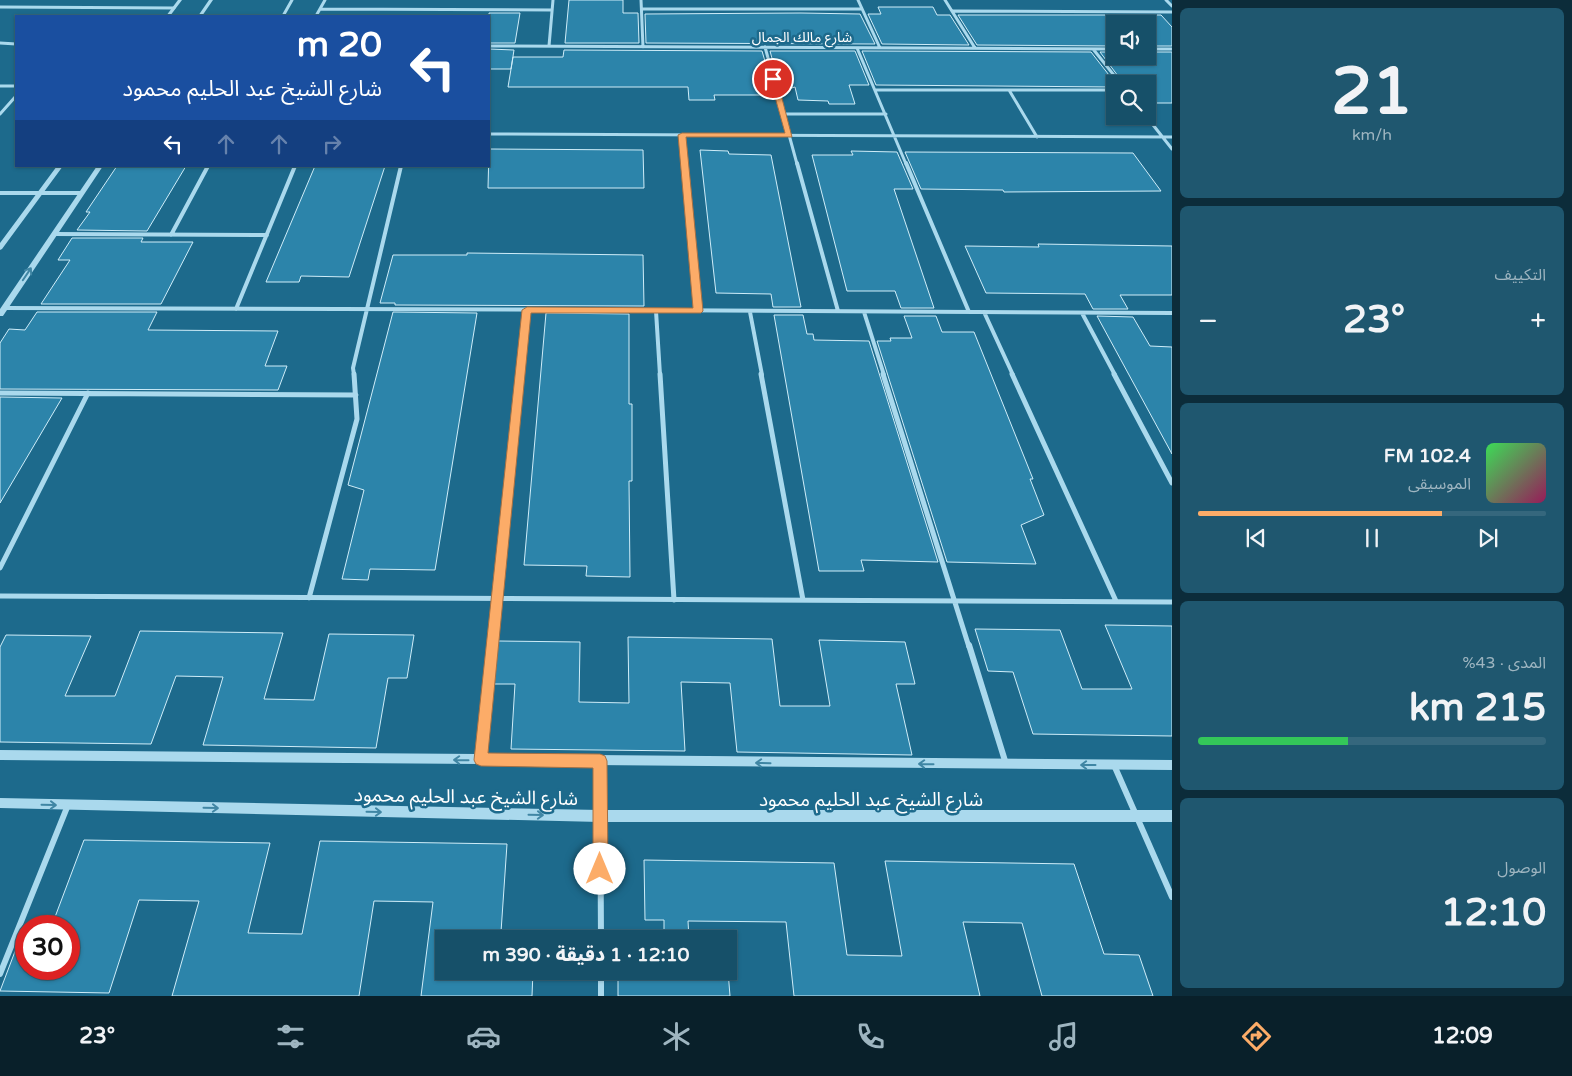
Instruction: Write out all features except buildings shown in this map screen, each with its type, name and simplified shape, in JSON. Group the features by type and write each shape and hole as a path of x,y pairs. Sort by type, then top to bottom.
{"street":[{"path":"169,15 180,0"},
{"path":"201,15 211,0"},
{"path":"284,15 292,0"},
{"path":"317,15 325,0"},
{"path":"549,46 553,0"},
{"path":"641,0 643,47"},
{"path":"858,0 880,48"},
{"path":"946,0 975,48"},
{"path":"1166,0 1172,6"},
{"path":"0,7 174,8"},
{"path":"320,9 552,10"},
{"path":"642,9 862,9"},
{"path":"952,11 1172,12"},
{"path":"0,44 15,44"},
{"name":"شارع مالك الجمال","path":"490,46 1106,49"},
{"path":"765,47 838,312"},
{"path":"858,48 969,312"},
{"path":"1093,49 1114,75"},
{"path":"1156,49 1172,49"},
{"path":"0,86 15,86"},
{"path":"876,90 1106,90"},
{"path":"1009,90 1037,137"},
{"path":"0,114 15,97"},
{"path":"783,114 886,114"},
{"path":"1153,125 1172,148"},
{"path":"490,134 1172,137"},
{"path":"682,135 698,311"},
{"path":"0,248 59,167"},
{"path":"2,311 99,167"},
{"path":"171,235 207,167"},
{"path":"236,309 295,167"},
{"path":"309,598 357,419 353,368 401,167"},
{"path":"0,193 81,193"},
{"path":"54,234 267,235"},
{"path":"2,311 367,307 750,312 1172,313"},
{"path":"481,760 527,310"},
{"path":"656,310 674,600"},
{"path":"750,312 803,600"},
{"path":"864,312 1006,765"},
{"path":"984,312 1116,601"},
{"path":"1082,313 1172,483"},
{"path":"0,393 356,396"},
{"path":"0,568 88,393"},
{"path":"0,596 1172,602"},
{"name":"شارع الشيخ عبد الحليم محمود","path":"0,755 1172,765"},
{"path":"600,761 601,930"},
{"path":"1114,765 1172,897"},
{"name":"شارع الشيخ عبد الحليم محمود","path":"0,803 600,816 1172,816"},
{"path":"0,974 68,805"},
{"path":"601,980 601,996"}],"route":[{"path":"600,869 600,761 481,760 527,310 698,311 682,135 789,136 773,79"}]}
